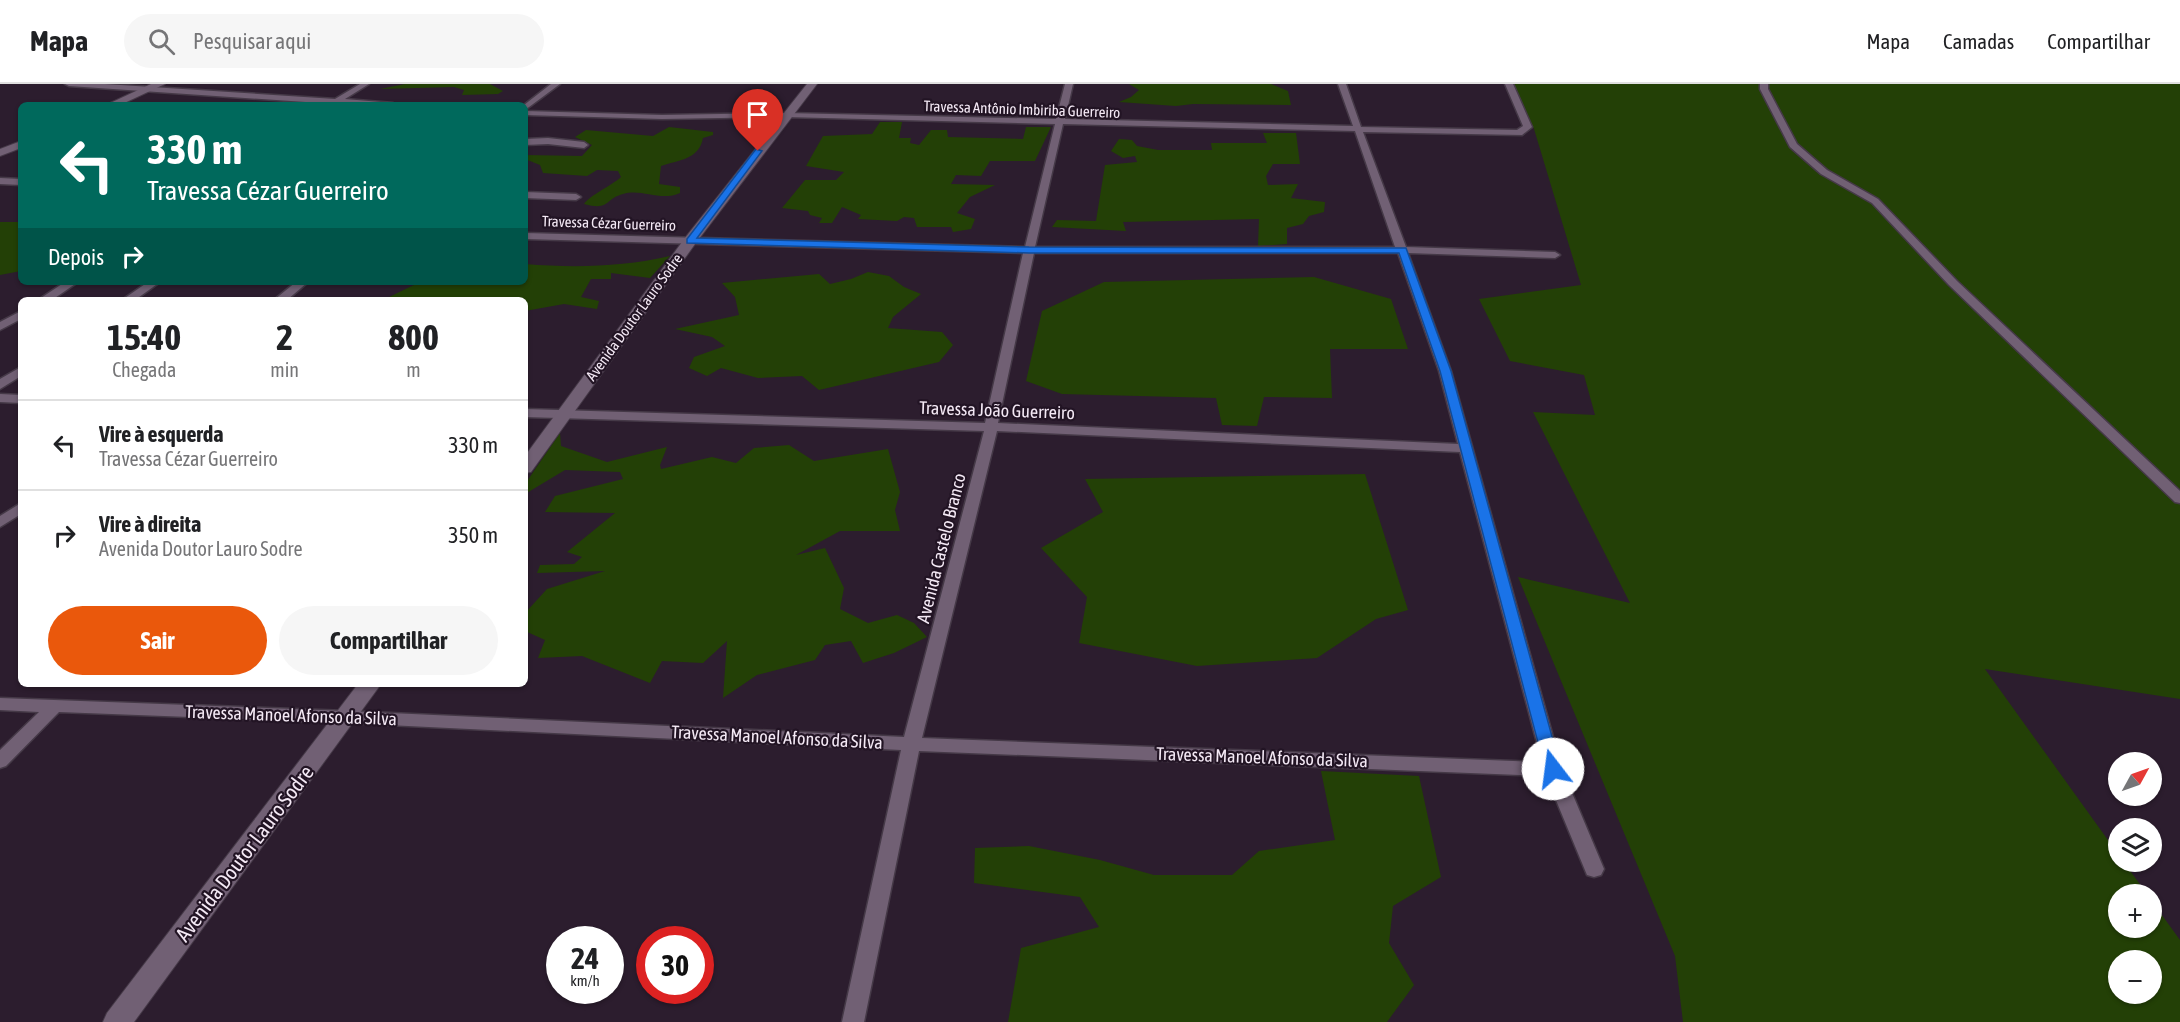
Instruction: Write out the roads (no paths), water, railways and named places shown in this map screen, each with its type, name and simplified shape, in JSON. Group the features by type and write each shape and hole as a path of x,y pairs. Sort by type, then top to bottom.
{"street":[{"path":"69,84 335,102 365,84"},
{"path":"118,102 160,84"},
{"path":"528,106 556,84"},
{"name":"Avenida Doutor Lauro Sodre","path":"528,464 690,241 812,84"},
{"name":"Avenida Castelo Branco","path":"854,1022 911,744 991,427 1029,250 1069,84"},
{"path":"1342,84 1445,371 1553,769 1594,869"},
{"name":"Travessa Antônio Imbiriba Guerreiro","path":"528,113 662,117 786,115 1519,133 1528,127 1509,84"},
{"path":"1764,84 1764,89 1793,145 1824,172 1875,201 1953,283 2180,498"},
{"path":"528,142 584,145"},
{"path":"0,153 18,145"},
{"path":"0,181 18,182"},
{"path":"528,195 576,197"},
{"name":"Travessa Cézar Guerreiro","path":"528,236 1029,250 1403,250 1555,255"},
{"path":"49,297 69,285"},
{"path":"132,297 150,285"},
{"path":"284,297 299,285"},
{"path":"0,327 18,316"},
{"path":"0,385 18,373"},
{"path":"0,398 18,399"},
{"name":"Travessa João Guerreiro","path":"528,413 991,427 1467,448"},
{"path":"0,524 18,509"},
{"name":"Avenida Doutor Lauro Sodre","path":"117,1022 368,687"},
{"name":"Travessa Manoel Afonso da Silva","path":"0,704 347,717 911,744 1553,769"},
{"path":"0,762 54,707"}]}
